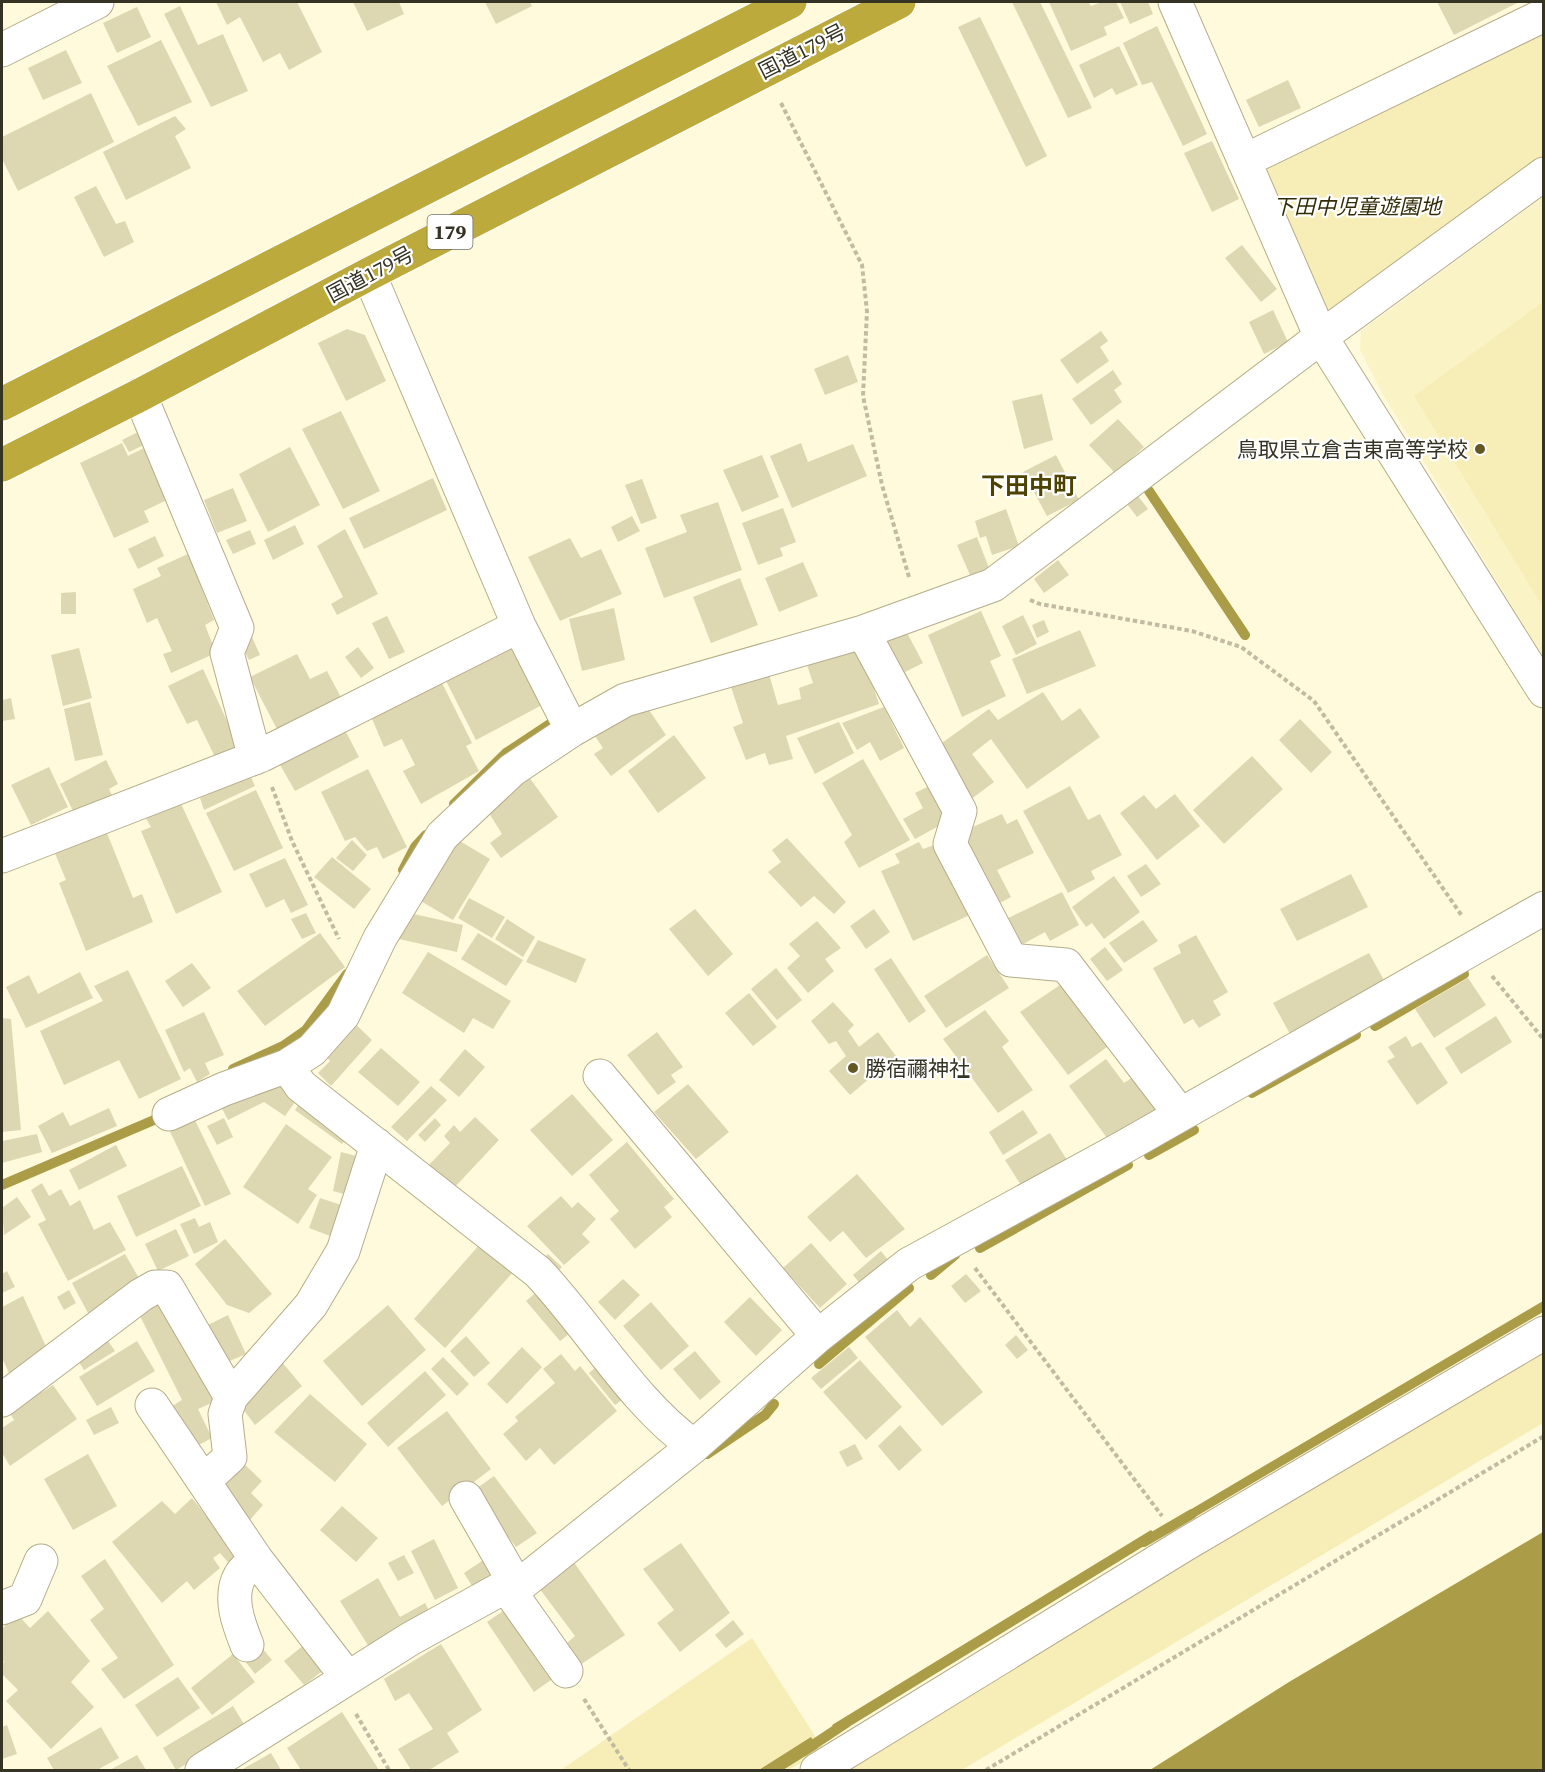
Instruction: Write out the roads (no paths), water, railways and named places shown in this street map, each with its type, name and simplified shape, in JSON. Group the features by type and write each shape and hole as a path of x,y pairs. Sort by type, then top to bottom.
{"highway":[{"name":"179","path":"2,404 790,2"},
{"name":"国道179号","path":"2,465 899,2"}],"street":[{"path":"2,50 97,2"},
{"path":"1175,2 1321,337 1544,691"},
{"path":"1244,161 1544,15"},
{"path":"169,1114 224,1089 287,1066 312,1050 343,1015 380,938 442,836 512,770 572,730 625,700 862,632 993,585 1321,337 1544,174"},
{"path":"369,274 519,626 572,730"},
{"path":"140,395 237,628 227,653 258,756"},
{"path":"2,856 258,756 519,626"},
{"path":"862,632 960,811 950,844 1011,960 1066,965 1180,1114"},
{"path":"202,1770 410,1639 511,1586 521,1584 694,1446 818,1336 909,1264 954,1241 1544,908"},
{"path":"287,1066 302,1086 538,1272 569,1305 669,1428 694,1446"},
{"path":"600,1076 818,1336"},
{"path":"204,1482 230,1457 225,1414 231,1396 311,1305 343,1251 377,1145"},
{"path":"2,1400 155,1287 167,1287 231,1396"},
{"path":"817,1770 1184,1545 1544,1333"},
{"path":"152,1405 256,1559 343,1681"},
{"path":"466,1498 511,1586 566,1671"},
{"path":"247,1645 238,1623 235,1596 240,1576 256,1559"},
{"path":"2,1608 25,1599 41,1561"}],"waterway":[{"path":"1149,491 1245,635"},
{"path":"454,804 506,753 550,724"},
{"path":"403,870 415,847 426,835"},
{"path":"233,1069 283,1046 306,1030 347,974"},
{"path":"1375,1026 1464,974"},
{"path":"1252,1093 1356,1035"},
{"path":"2,1185 154,1120"},
{"path":"1149,1155 1194,1130"},
{"path":"980,1248 1128,1165"},
{"path":"931,1275 955,1255"},
{"path":"819,1364 909,1288"},
{"path":"707,1454 765,1415 774,1404"},
{"path":"1144,1542 1192,1514"},
{"path":"804,1751 846,1723"}],"place":[{"name":"鳥取県立倉吉東高等学校","path":"1480,449"},
{"name":"勝宿禰神社","path":"853,1068"}],"district":[{"name":"下田中町","path":"1029,485"}],"park label":[{"name":"下田中児童遊園地","path":"1357,206"}]}
